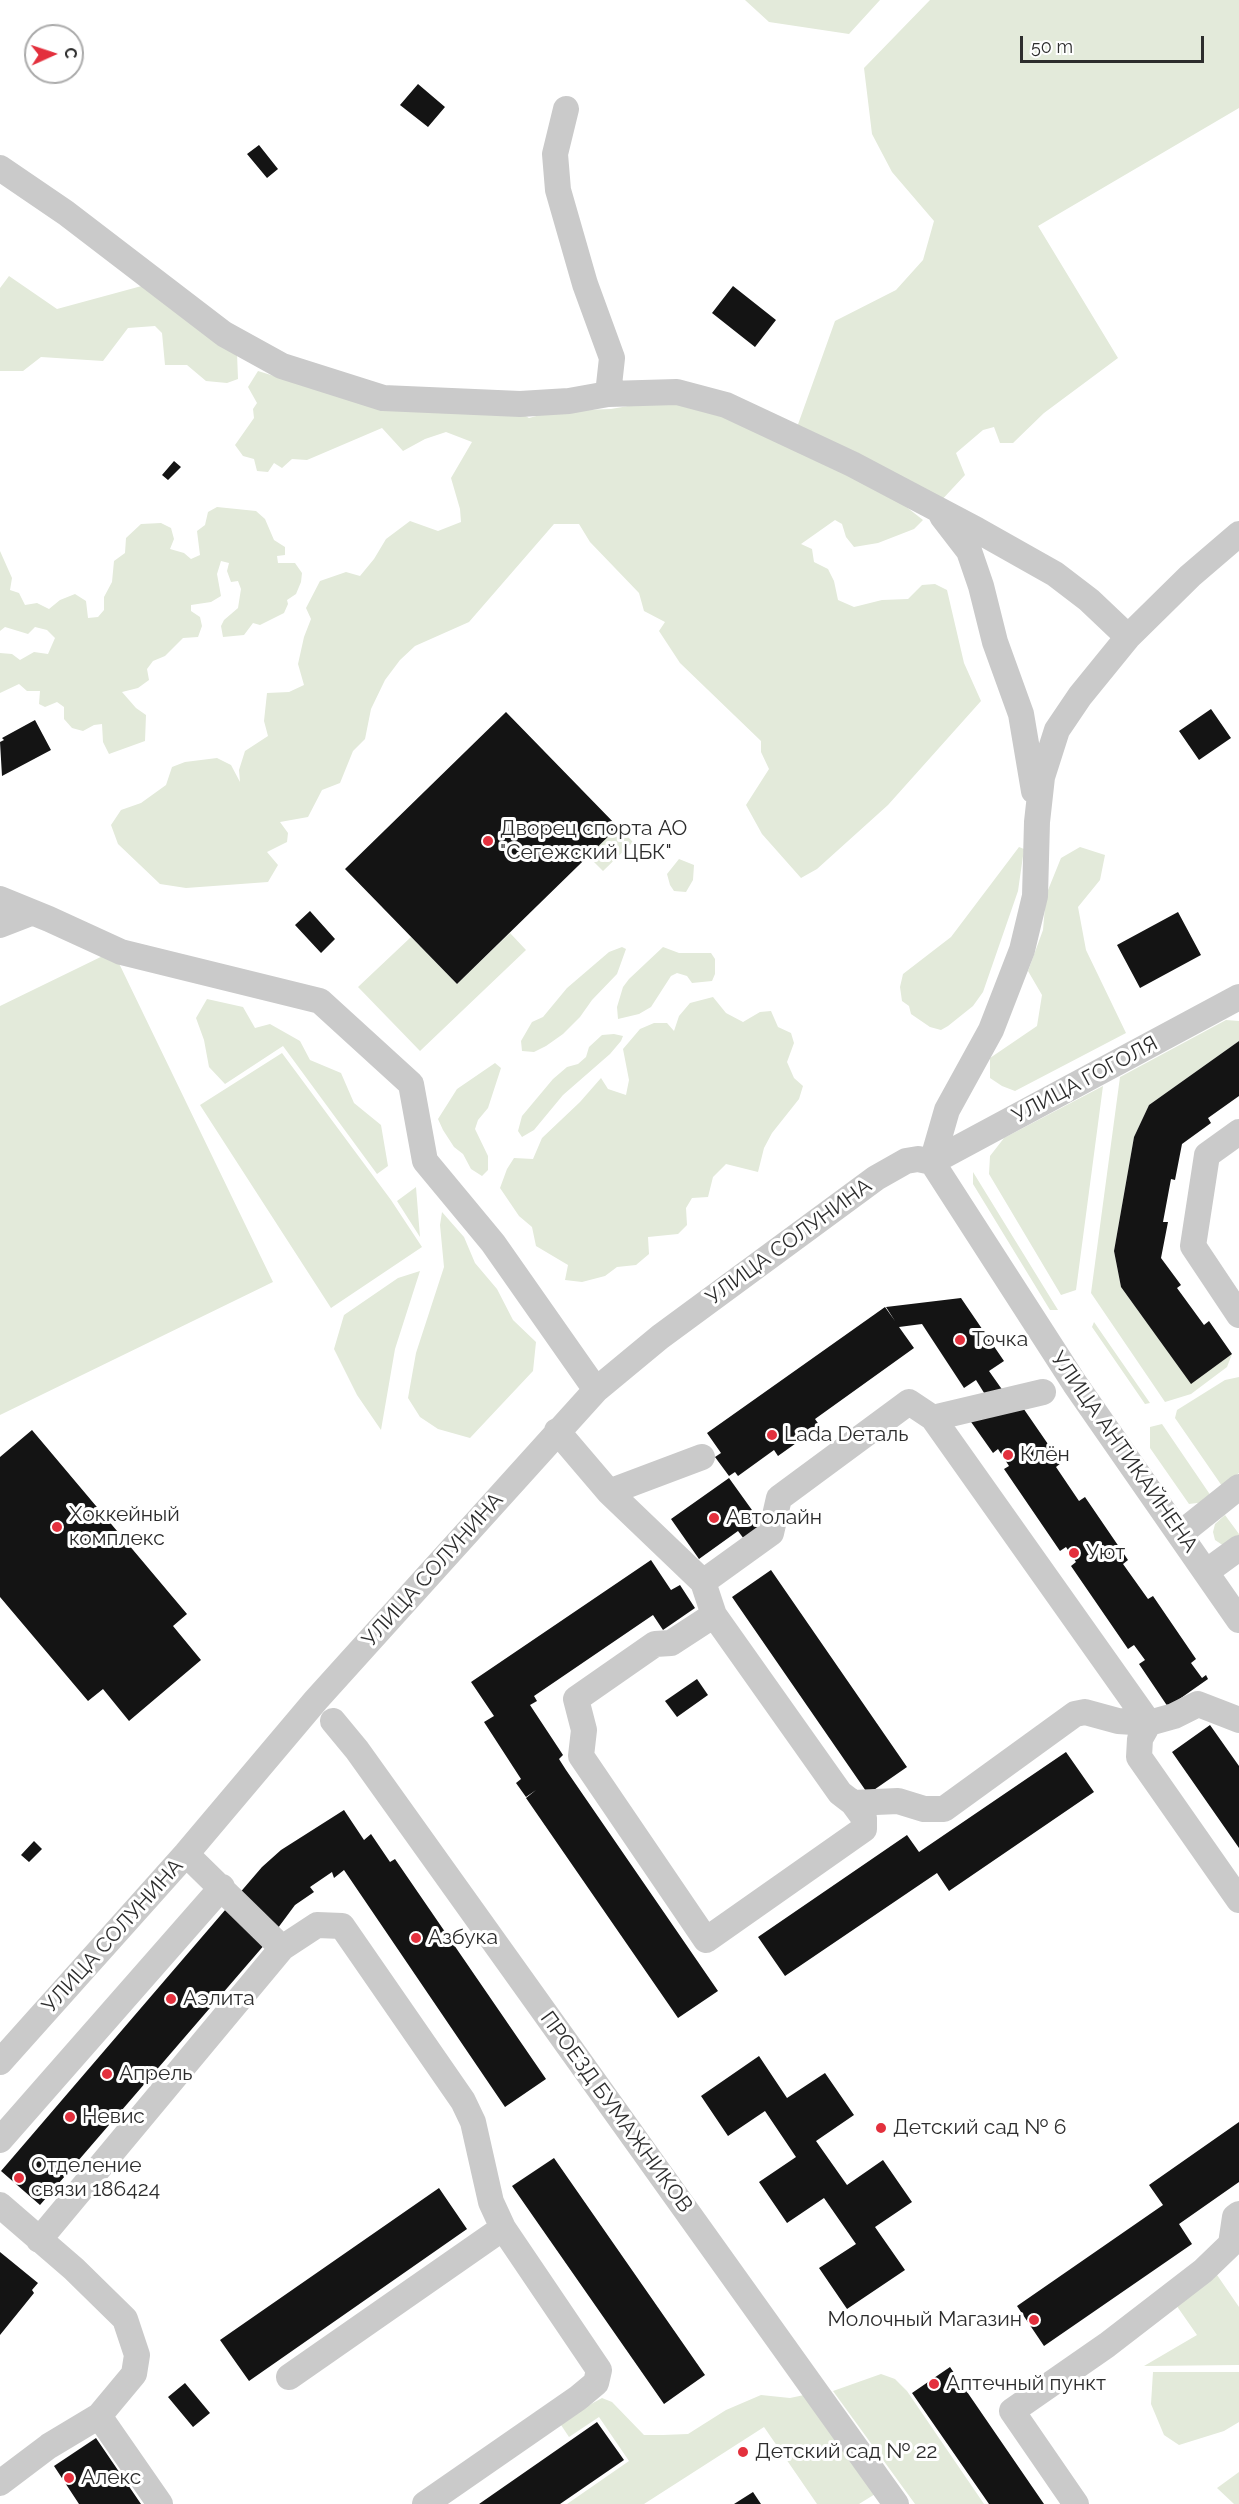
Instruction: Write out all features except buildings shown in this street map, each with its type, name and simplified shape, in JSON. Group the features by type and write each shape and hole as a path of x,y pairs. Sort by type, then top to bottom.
{"street":[{"path":"566,109 555,154 558,190 585,284 612,358 608,394"},
{"path":"0,168 66,213 225,334 282,366 383,398 520,405 569,401 608,394 677,392 726,405 852,464 1055,574 1089,600 1128,637"},
{"path":"936,508 969,551 981,586 995,642 1021,714 1031,768 1037,822"},
{"path":"932,1162 947,1110 991,1030 1022,950 1035,896 1037,822 1042,777 1057,730 1080,696 1128,637 1190,576 1239,534"},
{"path":"0,899 122,952 320,1001 411,1084 425,1161 493,1243 596,1390"},
{"path":"0,925 31,913"},
{"name":"УЛИЦА ГОГОЛЯ","path":"932,1162 1239,997"},
{"path":"1239,1132 1207,1155 1193,1246 1239,1315"},
{"name":"УЛИЦА СОЛУНИНА","path":"0,2062 186,1854 316,1700 596,1390 660,1337 876,1178 906,1161 918,1159 932,1162"},
{"name":"УЛИЦА АНТИКАЙНЕНА","path":"932,1162 1076,1384 1239,1620"},
{"path":"933,1418 1043,1392"},
{"path":"703,1582 771,1533 779,1498 909,1402 933,1418 1149,1722"},
{"path":"557,1431 609,1492 703,1582 714,1615 840,1793 853,1803 864,1818 864,1829 706,1940 581,1756 584,1730 576,1698 655,1644 671,1643 714,1615"},
{"path":"609,1492 702,1457"},
{"path":"1180,1534 1239,1487"},
{"path":"1206,1572 1239,1548"},
{"path":"853,1803 898,1801 924,1809 944,1809 1075,1714 1085,1712 1118,1721 1149,1722 1174,1716 1198,1704 1239,1720"},
{"name":"ПРОЕЗД БУМАЖНИКОВ","path":"333,1721 357,1750 896,2504"},
{"path":"1149,1722 1140,1739 1138,1757 1239,1900"},
{"path":"186,1854 282,1948"},
{"path":"0,2140 222,1887"},
{"path":"39,2240 282,1948 317,1924 342,1926 463,2101 473,2122 491,2202 503,2228 599,2370 596,2383 578,2398 425,2504"},
{"path":"0,2205 74,2269 125,2319 137,2355 134,2374 99,2416 49,2446 0,2483"},
{"path":"1076,2504 1011,2411 1107,2345 1203,2271 1231,2244 1235,2217 1239,2214"},
{"path":"289,2377 503,2228"},
{"path":"99,2416 160,2504"}],"green space":[{"path":"745,0 880,0 849,34 769,22"},
{"path":"930,0 1239,0 1239,108 1038,226 1118,358 1044,413 1013,443 1000,443 994,427 983,430 956,453 965,475 938,504 796,430 835,321 896,290 923,260 934,221 892,172 872,134 864,68"},
{"path":"9,276 57,309 149,284 237,353 238,379 227,383 206,381 187,365 165,365 162,333 155,326 128,328 103,361 41,357 23,371 0,371 0,288"},
{"path":"258,371 287,380 509,407 529,418 555,411 611,409 634,405 709,405 895,498 923,520 914,529 878,543 854,547 846,537 842,524 835,520 801,544 812,549 814,562 828,569 834,581 838,600 854,607 882,600 908,599 922,585 935,584 947,590 964,663 981,701 888,805 817,869 801,878 762,834 746,805 769,769 761,752 761,741 680,663 659,631 665,622 644,611 639,593 590,542 579,524 554,524 469,622 415,646 400,660 385,680 371,709 365,739 353,751 340,783 322,790 308,817 280,822 288,833 287,842 267,852 278,865 268,882 186,888 160,884 118,844 111,825 121,810 141,803 166,785 172,767 185,762 217,758 231,765 240,782 239,770 245,751 268,736 264,721 267,693 289,692 304,685 298,664 311,619 306,608 320,581 346,572 360,576 386,539 410,521 438,531 461,522 460,509 451,478 472,442 446,432 425,439 403,451 382,428 307,460 292,459 282,468 274,463 268,472 257,471 254,459 243,456 235,445 254,418 253,409 257,403 248,387"},
{"path":"217,507 256,511 265,519 274,540 285,547 285,555 277,556 278,563 295,563 302,573 301,582 296,594 287,600 288,604 284,613 260,625 253,623 244,635 223,637 221,626 224,620 238,608 241,589 238,581 231,582 227,571 229,563 221,561 217,574 221,596 211,602 191,605 191,611 200,617 202,626 198,637 183,638 165,656 153,661 147,669 149,680 138,688 122,692 136,708 146,715 145,741 109,754 103,742 102,724 94,725 83,731 72,728 64,719 64,707 57,702 45,707 39,704 40,691 27,691 19,684 0,693 0,653 12,654 20,660 34,652 48,654 55,638 47,630 35,627 28,634 5,627 0,631 0,551 12,578 10,590 19,593 25,605 37,603 49,609 60,600 75,594 86,601 88,618 98,617 104,610 104,597 112,582 114,561 125,553 126,538 141,524 161,523 171,528 174,539 170,549 184,553 191,559 200,555 197,531 205,525 208,512"},
{"path":"618,827 633,842 603,871 588,856"},
{"path":"1019,847 1024,849 1018,891 983,992 973,1006 948,1026 941,1030 930,1027 911,1014 909,1006 902,1001 900,987 903,974 951,937"},
{"path":"1080,847 1105,855 1100,880 1078,907 1086,950 1126,1033 1015,1091 990,1078 990,1058 1037,1026 1042,995 1028,971 1043,930 1046,895 1061,858"},
{"path":"679,859 694,865 693,880 686,892 674,891 667,874"},
{"path":"510,933 526,950 420,1051 358,987 411,937 457,984"},
{"path":"622,947 626,949 617,974 592,1000 580,1017 563,1034 546,1046 534,1052 522,1051 521,1041 532,1022 543,1017 567,988 609,952"},
{"path":"663,947 679,953 711,953 715,959 715,974 712,981 692,983 687,976 677,973 671,976 651,1007 639,1014 618,1019 617,1007 623,987"},
{"path":"113,951 273,1282 0,1415 0,1006"},
{"path":"713,997 726,1013 743,1022 760,1012 771,1011 778,1027 791,1033 794,1043 787,1062 794,1078 803,1086 799,1099 772,1133 764,1148 758,1172 726,1164 713,1177 708,1197 692,1198 686,1208 687,1225 678,1234 648,1237 649,1254 636,1265 617,1267 605,1276 582,1282 565,1280 568,1265 536,1246 532,1227 519,1216 500,1188 507,1169 514,1158 533,1159 542,1138 580,1102 601,1078 608,1089 626,1095 629,1080 623,1049 640,1029 654,1023 667,1023 674,1031 679,1016 690,1003"},
{"path":"207,999 243,1007 255,1028 270,1024 300,1041 310,1060 341,1073 354,1103 381,1125 388,1166 377,1174 283,1046 225,1084 209,1067 204,1040 196,1018"},
{"path":"1226,1020 1239,1021 1239,1041 1149,1105 1134,1137 1114,1251 1121,1287 1191,1383 1232,1354 1227,1367 1191,1394 1165,1402 1091,1293 1120,1077"},
{"path":"602,1035 623,1036 610,1054 563,1095 534,1130 522,1137 518,1131 522,1116 553,1079 567,1067 578,1064 586,1057 589,1047"},
{"path":"282,1053 391,1200 422,1247 331,1308 200,1105"},
{"path":"495,1063 501,1068 488,1108 478,1120 475,1129 488,1156 488,1170 482,1176 471,1169 463,1154 454,1147 438,1119 457,1089"},
{"path":"1103,1086 1076,1290 1061,1295 989,1174 990,1156 1004,1138"},
{"path":"973,1172 1058,1310 1050,1310 973,1184"},
{"path":"416,1187 420,1237 397,1201"},
{"path":"442,1212 464,1237 475,1263 497,1289 513,1320 536,1342 533,1371 470,1438 438,1429 420,1417 408,1398 416,1353 444,1267 440,1225"},
{"path":"420,1271 395,1349 381,1430 357,1395 334,1349 344,1315 398,1278"},
{"path":"1094,1322 1150,1403 1145,1404 1092,1327"},
{"path":"1239,1377 1239,1473 1222,1486 1175,1418 1177,1410 1225,1380"},
{"path":"1162,1424 1211,1496 1205,1502 1189,1504 1150,1448 1150,1427"},
{"path":"1225,1515 1239,1534 1239,1538 1224,1546 1215,1540 1213,1532 1215,1524"},
{"path":"1215,2272 1239,2307 1239,2365 1144,2366 1197,2335 1174,2302"},
{"path":"1153,2372 1239,2372 1239,2422 1224,2431 1179,2445 1164,2435 1151,2404"},
{"path":"881,2374 895,2379 907,2391 984,2504 915,2504 833,2391"},
{"path":"809,2394 880,2491 859,2504 817,2504 764,2427 644,2504 567,2504 629,2461 599,2417 569,2437 561,2425 573,2414 602,2398 612,2402 644,2435 663,2435 688,2434 726,2410 761,2395 790,2398"},
{"path":"1239,2472 1239,2504 1234,2504 1217,2488"}],"place":[{"name":"Дворец спорта АО \"Сегежский ЦБК\"","path":"488,841"},
{"name":"Точка","path":"960,1340"},
{"name":"Lada Dеталь","path":"772,1435"},
{"name":"Клён","path":"1008,1455"},
{"name":"Автолайн","path":"714,1518"},
{"name":"Хоккейный комплекс","path":"57,1527"},
{"name":"Уют","path":"1074,1553"},
{"name":"Азбука","path":"416,1938"},
{"name":"Аэлита","path":"171,1999"},
{"name":"Апрель","path":"107,2074"},
{"name":"Невис","path":"70,2117"},
{"name":"Детский сад № 6","path":"881,2128"},
{"name":"Отделение связи 186424","path":"19,2178"},
{"name":"Молочный Магазин","path":"1034,2320"},
{"name":"Аптечный пункт","path":"934,2384"},
{"name":"Детский сад № 22","path":"743,2452"},
{"name":"Алекс","path":"69,2478"}]}
